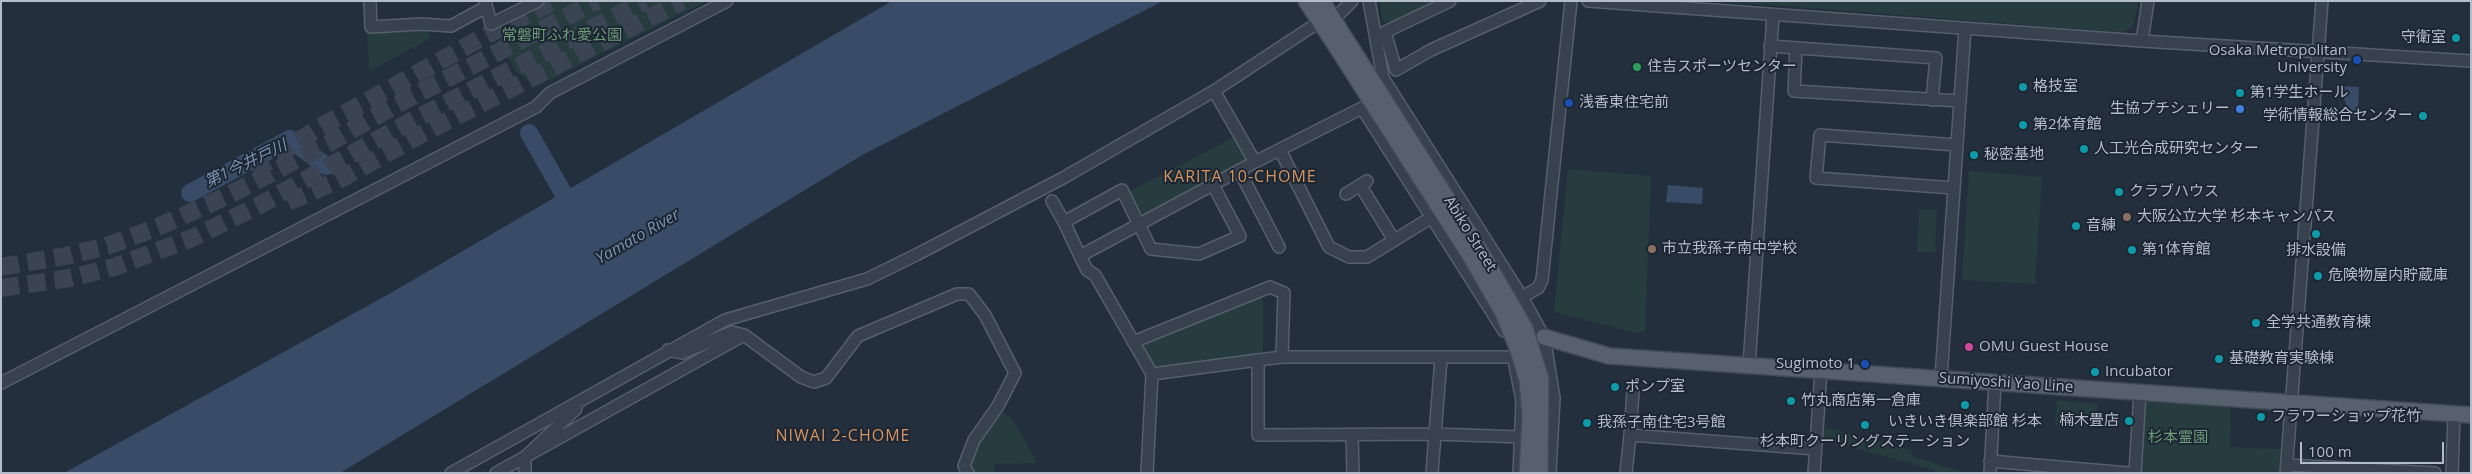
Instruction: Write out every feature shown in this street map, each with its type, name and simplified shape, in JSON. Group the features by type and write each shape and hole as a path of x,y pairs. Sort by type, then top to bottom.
{"main road":[{"path":"1306,1 1327,19"},
{"name":"Abiko Street","path":"1327,19 1469,254 1509,324 1526,380 1530,417 1527,473"},
{"name":"Abiko Street","path":"1327,19 1480,250 1525,328 1541,379 1540,473"},
{"name":"Sumiyoshi Yao Line","path":"1544,338 1609,356 2471,415"}],"street":[{"path":"370,1 371,27 421,24 451,26 485,4 490,24 538,1"},
{"path":"1,383 536,107 550,93 727,1"},
{"path":"451,473 590,396 668,350 725,320 867,279 1063,178 1214,91 1352,1"},
{"path":"1369,1 1380,72 1390,91 1522,297 1544,338 1554,398 1550,473"},
{"path":"1450,1 1385,32 1396,70 1431,50 1540,1"},
{"path":"1522,297 1538,288 1542,280 1571,1"},
{"path":"1588,1 2142,41 2471,61"},
{"path":"2142,41 2148,1"},
{"path":"2322,1 2286,469 2435,473"},
{"path":"1749,366 1773,15"},
{"path":"1941,378 1965,28"},
{"path":"1770,46 1936,58 1932,100"},
{"path":"1796,48 1794,92 1960,101"},
{"path":"1214,91 1255,162"},
{"path":"1080,256 1239,170 1362,108 1390,91"},
{"path":"1362,108 1502,328 1513,357 1522,401 1518,473"},
{"path":"1954,188 1816,178 1820,135 1957,145"},
{"path":"1280,150 1329,247 1349,257 1367,257 1432,217"},
{"path":"1239,170 1278,239"},
{"path":"1346,194 1364,183 1394,240"},
{"path":"1064,222 1122,190 1151,248 1199,254 1240,236 1213,184"},
{"path":"1052,201 1087,270 1095,275 1152,374 1147,473"},
{"path":"1462,264 1463,253 1480,242 1489,245"},
{"path":"1133,342 1270,286 1284,293 1282,357"},
{"path":"668,350 682,353 732,332 744,335 801,377 814,382 826,378 858,336 957,294 969,294 985,315 1015,373 998,406 974,440 964,466 968,473"},
{"path":"1502,328 1544,338"},
{"path":"496,473 744,335"},
{"path":"1152,374 1282,357 1441,359 1513,357"},
{"path":"1432,473 1441,359"},
{"path":"1258,360 1258,435 1435,434 1521,437"},
{"path":"1814,473 1821,371"},
{"path":"1995,382 1990,467 2128,473"},
{"path":"1626,473 1633,391"},
{"path":"2135,473 2140,392"},
{"path":"525,473 525,457 590,396"},
{"path":"1522,401 1533,406 1544,405 1554,398"},
{"path":"2452,473 2454,414"},
{"path":"1352,435 1353,473"},
{"path":"1630,435 1816,449"}],"green space":[{"name":"常磐町ふれ愛公園","path":"554,1 707,1 537,86 516,72 494,33"},
{"path":"1380,1 1441,1 1388,26 1382,20"},
{"path":"1717,1 2138,1 2135,21 2130,29 2122,32"},
{"path":"426,30 431,38 369,71 367,34"},
{"path":"1234,137 1246,159 1244,163 1152,214 1139,212 1130,191"},
{"path":"1568,169 1651,176 1645,331 1636,333 1554,312"},
{"path":"1969,171 2042,177 2035,284 1962,280"},
{"path":"1919,209 1937,210 1935,252 1917,252"},
{"path":"1263,296 1263,351 1253,355 1155,367 1145,347 1147,341"},
{"path":"2057,400 2098,404 2096,428 2055,425"},
{"name":"杉本霊園","path":"2148,402 2231,407 2230,447 2281,449 2279,473 2138,473 2142,407"},
{"path":"1002,413 1010,417 1037,463 995,464 993,473 972,473 970,463 978,442 992,417"},
{"path":"1824,427 1909,450 1914,457 1966,473 1937,473 1934,470 1823,439"}],"water":[{"name":"Yamato River","path":"892,1 1163,1 864,154 340,473 64,473 389,294"},
{"path":"2339,86 2359,87 2358,117 2351,117"},
{"path":"1668,185 1703,188 1702,204 1666,202"}],"waterway":[{"name":"第1今井戸川","path":"529,133 575,214"},
{"name":"第1今井戸川","path":"190,193 290,139 326,166"}],"tunnel":[{"path":"253,171 320,127 487,35 554,1"},
{"path":"1,267 66,256 107,246 158,227 231,194 329,143 394,106 597,1"},
{"path":"1,288 70,278 114,267 190,239 258,206 402,126 645,1"},
{"path":"288,202 337,181 418,136 682,1"}],"place":[{"name":"守衛室","path":"2456,38"},
{"name":"Osaka Metropolitan University","path":"2357,60"},
{"name":"住吉スポーツセンター","path":"1637,67"},
{"name":"格技室","path":"2023,87"},
{"name":"第1学生ホール","path":"2240,93"},
{"name":"浅香東住宅前","path":"1569,103"},
{"name":"生協プチシェリー","path":"2240,109"},
{"name":"学術情報総合センター","path":"2423,116"},
{"name":"第2体育館","path":"2023,125"},
{"name":"人工光合成研究センター","path":"2084,149"},
{"name":"秘密基地","path":"1974,155"},
{"name":"クラブハウス","path":"2119,192"},
{"name":"大阪公立大学 杉本キャンパス","path":"2127,217"},
{"name":"音練","path":"2076,226"},
{"name":"排水設備","path":"2316,234"},
{"name":"市立我孫子南中学校","path":"1652,249"},
{"name":"第1体育館","path":"2132,250"},
{"name":"危険物屋内貯蔵庫","path":"2318,276"},
{"name":"全学共通教育棟","path":"2256,323"},
{"name":"OMU Guest House","path":"1969,347"},
{"name":"基礎教育実験棟","path":"2219,359"},
{"name":"Sugimoto 1","path":"1865,364"},
{"name":"Incubator","path":"2095,372"},
{"name":"ポンプ室","path":"1615,387"},
{"name":"竹丸商店第一倉庫","path":"1791,401"},
{"name":"いきいき倶楽部館 杉本","path":"1965,405"},
{"name":"フラワーショップ花竹","path":"2261,417"},
{"name":"楠木畳店","path":"2129,421"},
{"name":"我孫子南住宅3号館","path":"1587,423"},
{"name":"杉本町クーリングステーション","path":"1865,425"}],"district":[{"name":"KARITA 10-CHOME","path":"1240,177"},
{"name":"NIWAI 2-CHOME","path":"843,436"}]}
